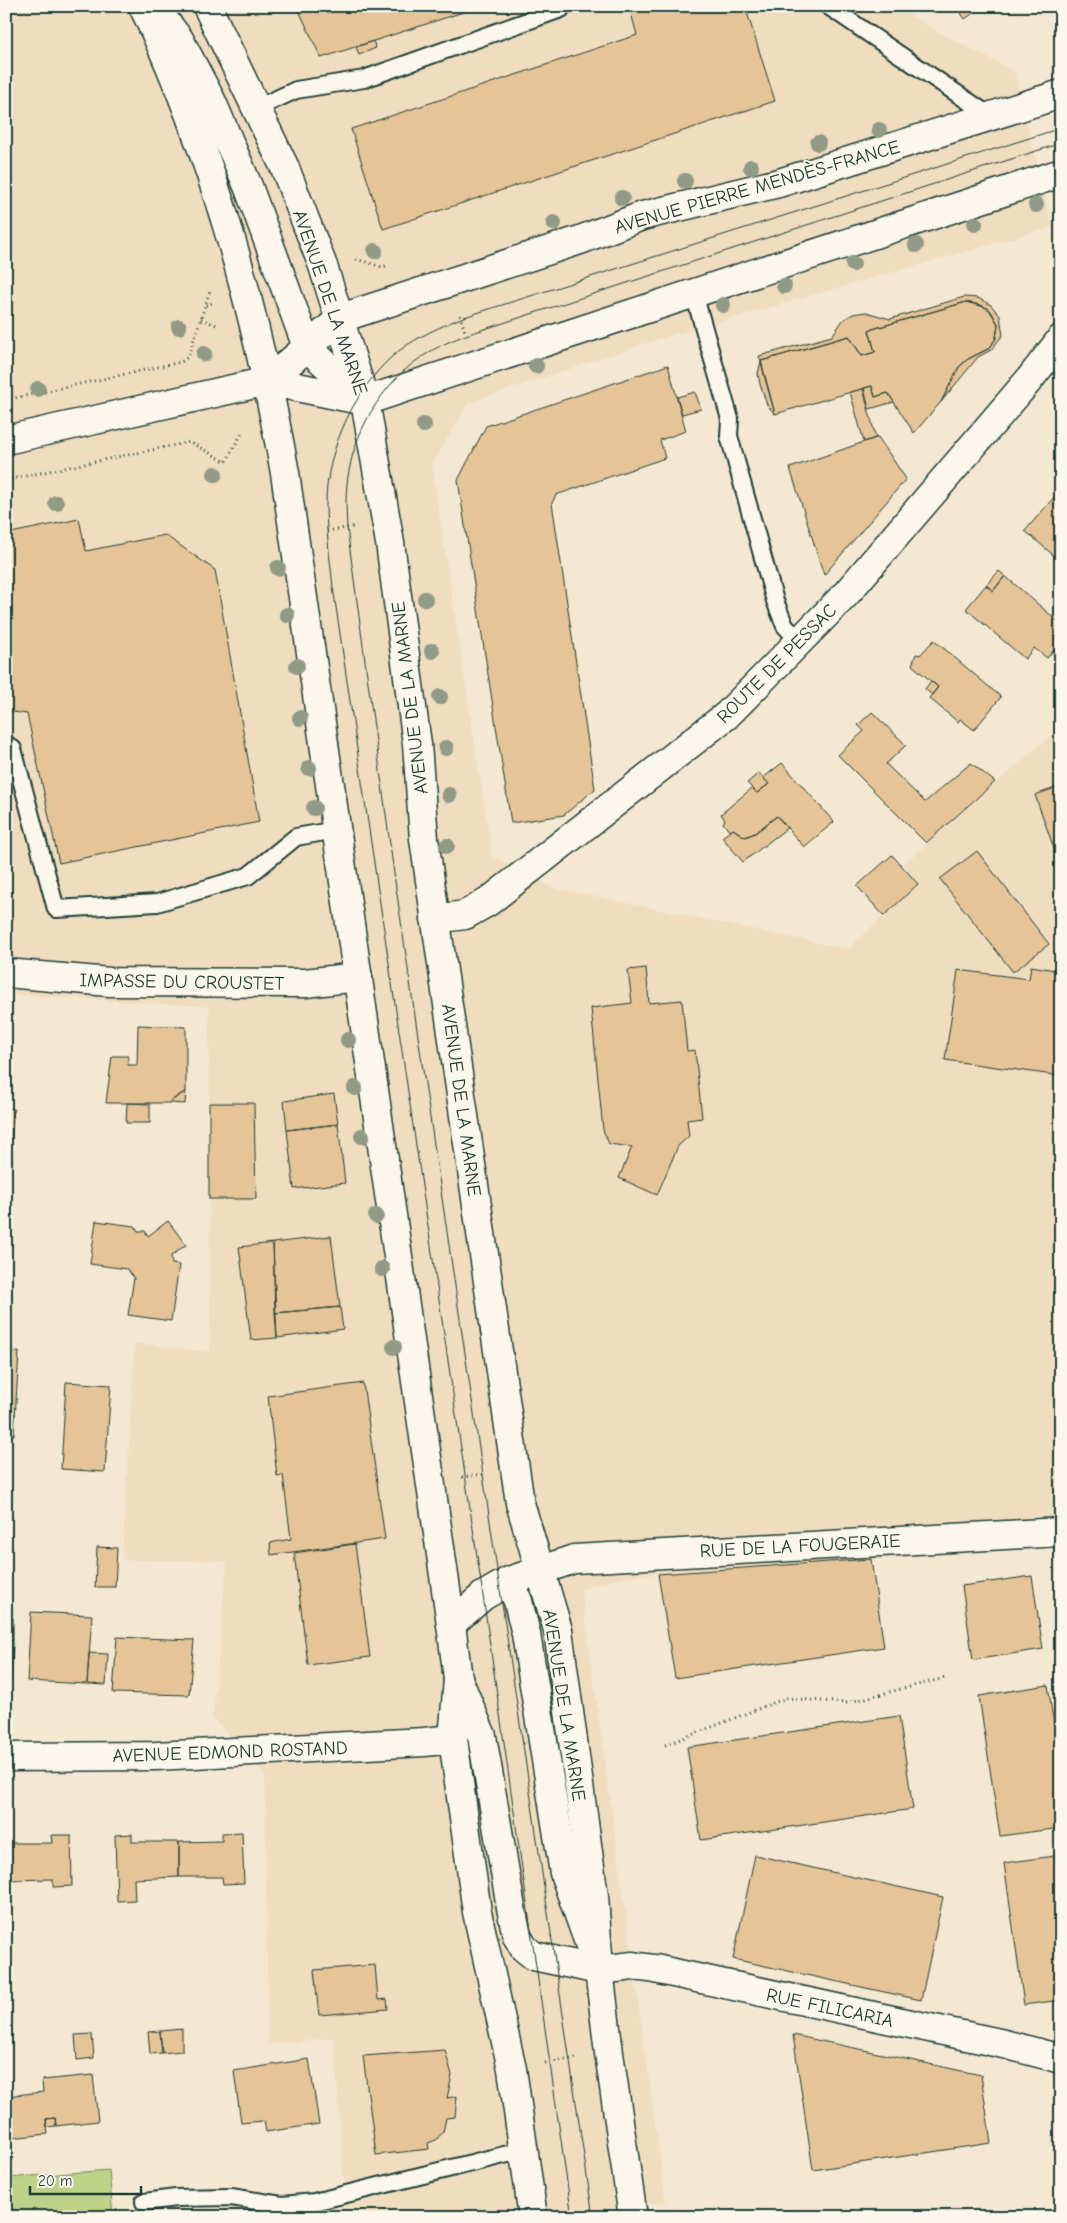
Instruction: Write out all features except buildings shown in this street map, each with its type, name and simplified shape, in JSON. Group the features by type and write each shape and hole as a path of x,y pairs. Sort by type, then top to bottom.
{"main road":[{"path":"143,6 165,54 219,198 268,382 294,536 451,1624 458,1680 453,1738 477,1912 512,2069 534,2217"},
{"path":"154,6 179,39 212,102 251,194 307,347 365,401"},
{"name":"AVENUE DE LA MARNE","path":"207,6 285,168 341,318 365,401 387,522 417,744 424,839 520,1504 558,1630 594,1896 599,1970 609,2053 633,2217"},
{"name":"AVENUE PIERRE MENDÈS-FRANCE","path":"341,318 580,240 642,216 778,184 1061,94"},
{"path":"6,440 268,382 365,401 1061,173"},
{"path":"268,382 341,318"},
{"name":"ROUTE DE PESSAC","path":"435,919 470,912 502,892 727,715 800,642 852,586 1029,380 1061,339"},
{"name":"IMPASSE DU CROUSTET","path":"6,974 110,982 305,983 358,977"},
{"name":"RUE DE LA FOUGERAIE","path":"451,1624 483,1596 509,1581 574,1559 1061,1532"},
{"path":"509,1581 518,1602 526,1634 564,1872 599,1970"},
{"name":"RUE FILICARIA","path":"458,1680 482,1736 511,1908 518,1936 524,1948 534,1956 599,1970 632,1966 700,1979 1004,2044 1061,2059"},
{"name":"AVENUE EDMOND ROSTAND","path":"6,1757 155,1756 424,1742 453,1738"}],"lane":[{"path":"257,108 296,90 364,79 561,9 562,6"},
{"path":"828,6 990,116"},
{"path":"694,294 730,419 729,436 775,601 785,626 800,642"},
{"path":"6,744 13,749 56,908 157,903 248,876 296,837 336,830"},
{"path":"144,2202 176,2198 231,2198 282,2205 314,2202 524,2150"}],"path":[{"path":"6,400 181,362 188,357 201,319"},
{"path":"6,480 190,442 226,462"},
{"path":"294,536 387,522"},
{"path":"431,1481 515,1470"},
{"path":"665,1745 786,1698 846,1703 945,1678"},
{"path":"512,2069 609,2053"}],"shaded area":[{"path":"6,6 896,6 931,28 1014,71 1052,227 662,338 468,403 432,465 492,856 554,888 848,949 918,884 902,865 1061,727 1061,1546 628,1576 581,1589 666,2202 550,2217 346,2217 334,2038 268,2044 265,1775 213,1718 227,1561 122,1560 135,1343 210,1352 209,1007 6,994"}],"green space":[{"path":"109,2170 113,2217 6,2217 6,2178"}],"tram line":[{"path":"572,2217 483,1596 333,587 327,534 327,482 338,440 347,419 370,380 400,350 422,336 461,318 1061,128"},
{"path":"593,2217 395,881 347,528 346,492 349,471 359,437 376,404 387,389 413,363 447,343 466,335 1061,143"}]}
